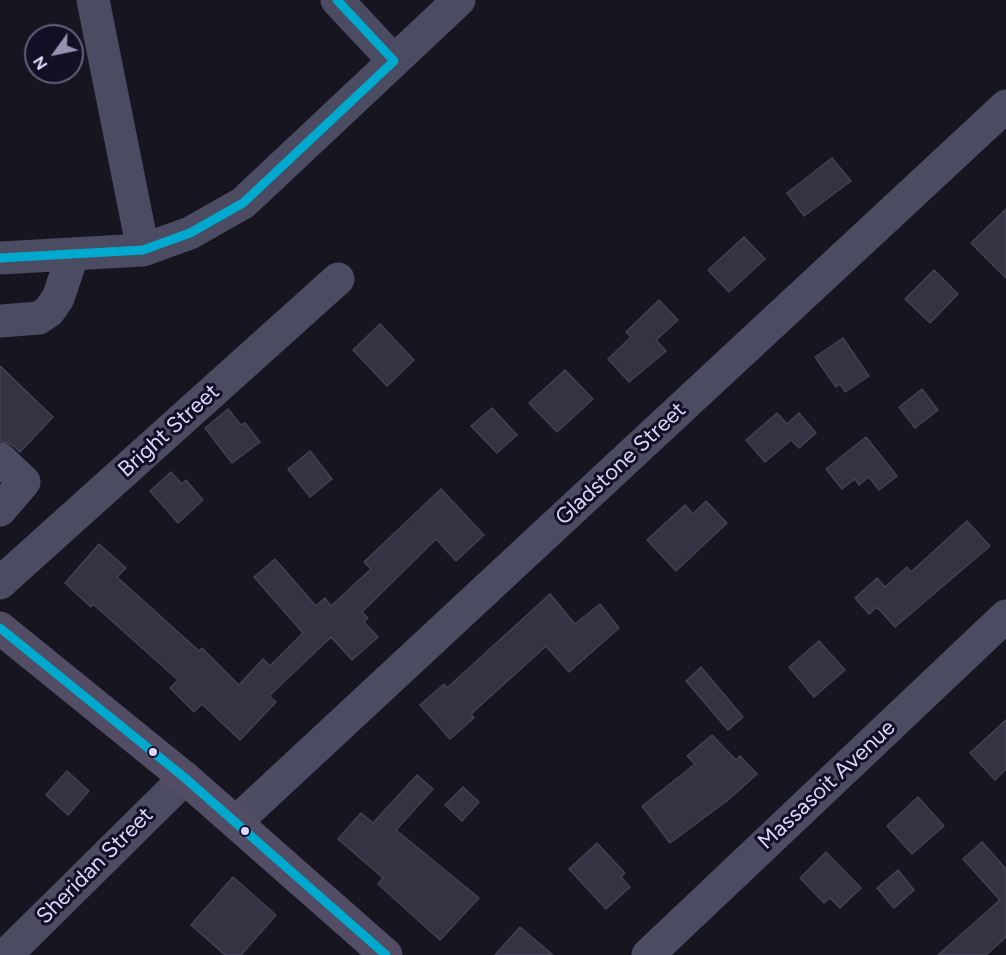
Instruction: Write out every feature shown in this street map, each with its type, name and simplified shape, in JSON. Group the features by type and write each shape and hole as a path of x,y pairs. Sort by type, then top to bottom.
{"main road":[{"path":"0,628 185,778 386,955"}],"street":[{"path":"93,0 143,250"},
{"path":"337,0 394,61"},
{"path":"0,258 143,250 190,233 243,203 459,0"},
{"name":"Gladstone Street","path":"236,822 1006,106"},
{"path":"0,321 39,318 49,311 58,298 73,254"},
{"name":"Bright Street","path":"0,583 338,279"},
{"path":"0,459 24,482 0,510"},
{"name":"Massasoit Avenue","path":"648,955 1006,616"},
{"name":"Sheridan Street","path":"6,955 185,778"}],"building":[{"path":"832,158 851,181 804,216 787,193"},
{"path":"1006,209 1006,278 971,243"},
{"path":"744,237 765,259 729,292 708,270"},
{"path":"934,270 958,294 930,323 905,299"},
{"path":"659,300 678,320 656,340 666,351 629,382 608,359 631,337 626,332"},
{"path":"380,324 414,360 387,386 353,350"},
{"path":"843,338 869,376 845,392 840,384 836,387 815,357"},
{"path":"0,366 53,417 20,452 12,445 0,441"},
{"path":"565,370 593,399 557,432 529,403"},
{"path":"922,389 938,410 915,428 899,407"},
{"path":"492,408 517,435 497,453 471,426"},
{"path":"228,409 241,425 245,423 260,442 232,463 205,428"},
{"path":"777,413 787,424 799,413 816,433 799,448 791,440 765,462 746,440"},
{"path":"866,437 897,476 879,490 869,477 859,485 855,479 842,489 826,469"},
{"path":"310,451 332,479 310,497 288,469"},
{"path":"171,472 182,484 186,480 203,500 178,523 150,491"},
{"path":"441,489 484,535 456,561 436,539 362,612 368,618 364,622 378,637 352,660 331,637 269,696 276,702 240,740 202,704 194,712 170,688 178,680 93,604 91,607 65,583 99,544 126,568 117,577 199,651 202,648 239,685 263,659 270,666 303,633 254,577 275,559 316,606 325,598 331,606 371,569 364,562"},
{"path":"706,501 727,523 676,571 647,540 685,505 693,514"},
{"path":"967,521 990,546 895,627 877,607 869,614 855,598 877,578 885,587 907,567 911,572"},
{"path":"550,594 575,624 600,604 619,628 569,672 546,646 471,714 474,718 450,739 420,705 444,684 447,688"},
{"path":"819,641 845,670 814,697 789,667"},
{"path":"701,667 743,717 728,730 686,681"},
{"path":"1006,720 1006,769 995,780 970,753"},
{"path":"712,735 736,760 740,756 757,774 728,800 670,843 642,806 695,764 687,756"},
{"path":"67,771 89,791 68,815 46,795"},
{"path":"417,775 433,789 396,830 479,898 440,940 378,884 383,878 338,839 361,813 373,823"},
{"path":"463,787 479,802 462,821 445,805"},
{"path":"918,797 944,826 912,854 887,826"},
{"path":"982,842 1006,869 1006,937 986,955 938,955 1000,900 963,859"},
{"path":"597,843 625,873 621,877 630,887 606,909 569,869"},
{"path":"826,852 861,888 840,908 830,898 824,903 800,878"},
{"path":"898,870 914,890 894,908 877,888"},
{"path":"233,877 276,915 241,955 225,955 191,925"},
{"path":"520,927 553,955 495,955"}],"transit line":[{"path":"0,258 143,250 190,233 243,203 394,61 337,0"},
{"path":"0,628 185,778 386,955"}]}
